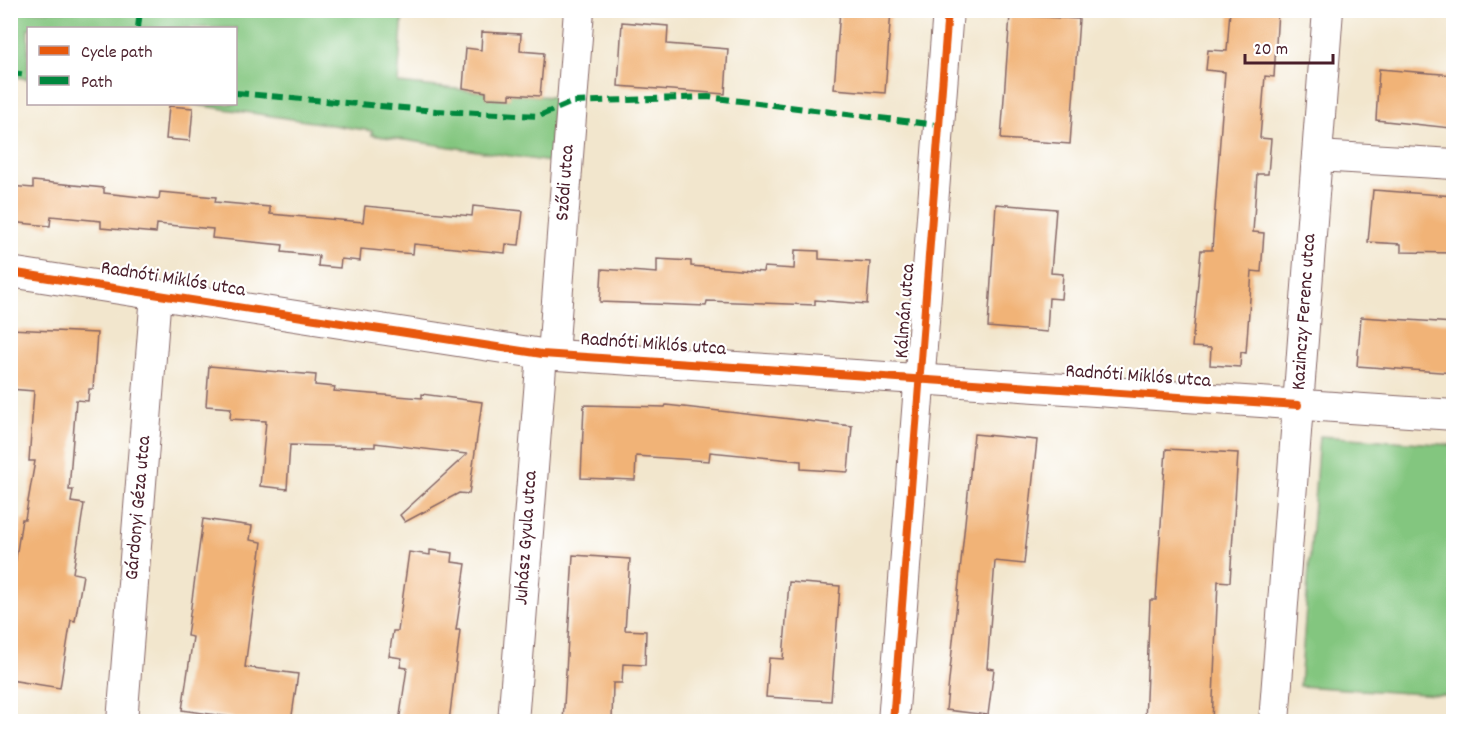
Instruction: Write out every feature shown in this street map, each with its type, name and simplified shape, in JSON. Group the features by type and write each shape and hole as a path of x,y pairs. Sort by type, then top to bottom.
{"street":[{"name":"Sződi utca","path":"547,355 579,10"},
{"name":"Kálmán utca","path":"893,722 948,10"},
{"name":"Kazinczy Ferenc utca","path":"1274,722 1328,10"},
{"path":"1317,156 1454,164"},
{"name":"Radnóti Miklós utca","path":"10,272 547,355 1454,415"},
{"name":"Gárdonyi Géza utca","path":"122,722 156,294"},
{"name":"Juhász Gyula utca","path":"513,722 547,355"}],"green space":[{"path":"11,11 403,11 398,83 486,92 486,98 509,99 510,94 553,97 550,162 372,135 372,131 198,105 237,105 237,27 27,27 27,79 11,76"},
{"path":"1319,436 1453,445 1453,696 1300,686"}],"building":[{"path":"840,10 891,10 885,93 834,89"},
{"path":"1230,10 1278,10 1274,77 1265,76 1260,138 1271,139 1268,174 1257,174 1253,232 1264,233 1261,272 1252,271 1246,353 1241,352 1240,367 1210,365 1211,348 1192,347 1201,250 1212,250 1225,72 1206,70 1208,50 1227,51"},
{"path":"1010,15 1079,19 1070,144 1001,139"},
{"path":"622,22 668,26 667,44 728,49 725,94 618,86"},
{"path":"482,32 521,34 520,51 544,53 540,96 510,94 510,99 486,98 486,92 463,88 466,48 481,50"},
{"path":"1379,69 1454,75 1451,128 1376,120"},
{"path":"169,106 193,108 190,141 166,139"},
{"path":"33,181 104,188 104,193 159,199 160,192 216,197 215,202 270,207 270,214 363,222 365,206 472,216 473,206 523,211 519,245 506,244 505,253 414,244 413,254 361,249 360,261 341,259 340,268 318,266 319,256 282,252 283,245 212,238 213,229 157,224 156,233 101,228 101,221 51,216 50,226 10,222 10,186 33,188"},
{"path":"1373,190 1454,196 1454,253 1401,252 1401,244 1368,242"},
{"path":"996,204 1056,209 1051,273 1063,274 1061,299 1049,298 1047,332 988,327"},
{"path":"795,250 819,251 819,259 870,262 867,304 815,300 815,305 707,301 706,306 600,302 602,269 657,273 657,259 691,261 691,266 763,272 764,267 794,269"},
{"path":"1361,317 1454,323 1454,373 1357,366"},
{"path":"10,329 97,333 93,389 89,389 88,401 76,400 69,490 73,490 71,502 84,504 73,573 83,575 75,621 71,620 60,688 10,680 10,563 15,564 35,461 29,461 34,391 10,389"},
{"path":"209,366 316,375 315,385 335,387 334,391 422,398 422,394 482,402 469,494 459,493 405,522 400,515 467,454 375,443 375,447 290,445 287,489 260,486 266,421 230,419 231,408 206,406"},
{"path":"584,405 665,407 666,405 852,426 848,472 801,469 801,461 710,452 709,461 636,456 635,480 581,478"},
{"path":"974,434 1037,440 1024,564 995,561 987,668 994,669 988,715 946,710"},
{"path":"1166,449 1238,453 1230,582 1218,581 1212,722 1145,722 1150,600 1156,600"},
{"path":"203,519 252,526 250,540 262,542 245,667 298,674 291,722 264,722 182,710 193,637 187,636"},
{"path":"430,550 453,553 452,562 466,564 456,630 460,630 449,722 399,722 407,668 400,667 402,658 389,656 393,631 398,631 409,552 430,555"},
{"path":"573,555 630,559 625,630 646,631 645,665 623,664 622,683 613,683 612,722 563,722"},
{"path":"789,582 840,586 831,701 766,697 769,658 783,659"}],"marked path":[{"path":"138,27 140,10"},
{"path":"10,73 27,75"},
{"path":"237,93 436,111 539,116 572,102 708,97 937,125"}],"cycle path":[{"path":"893,722 948,10"},
{"path":"10,272 542,354 1298,405"}]}
